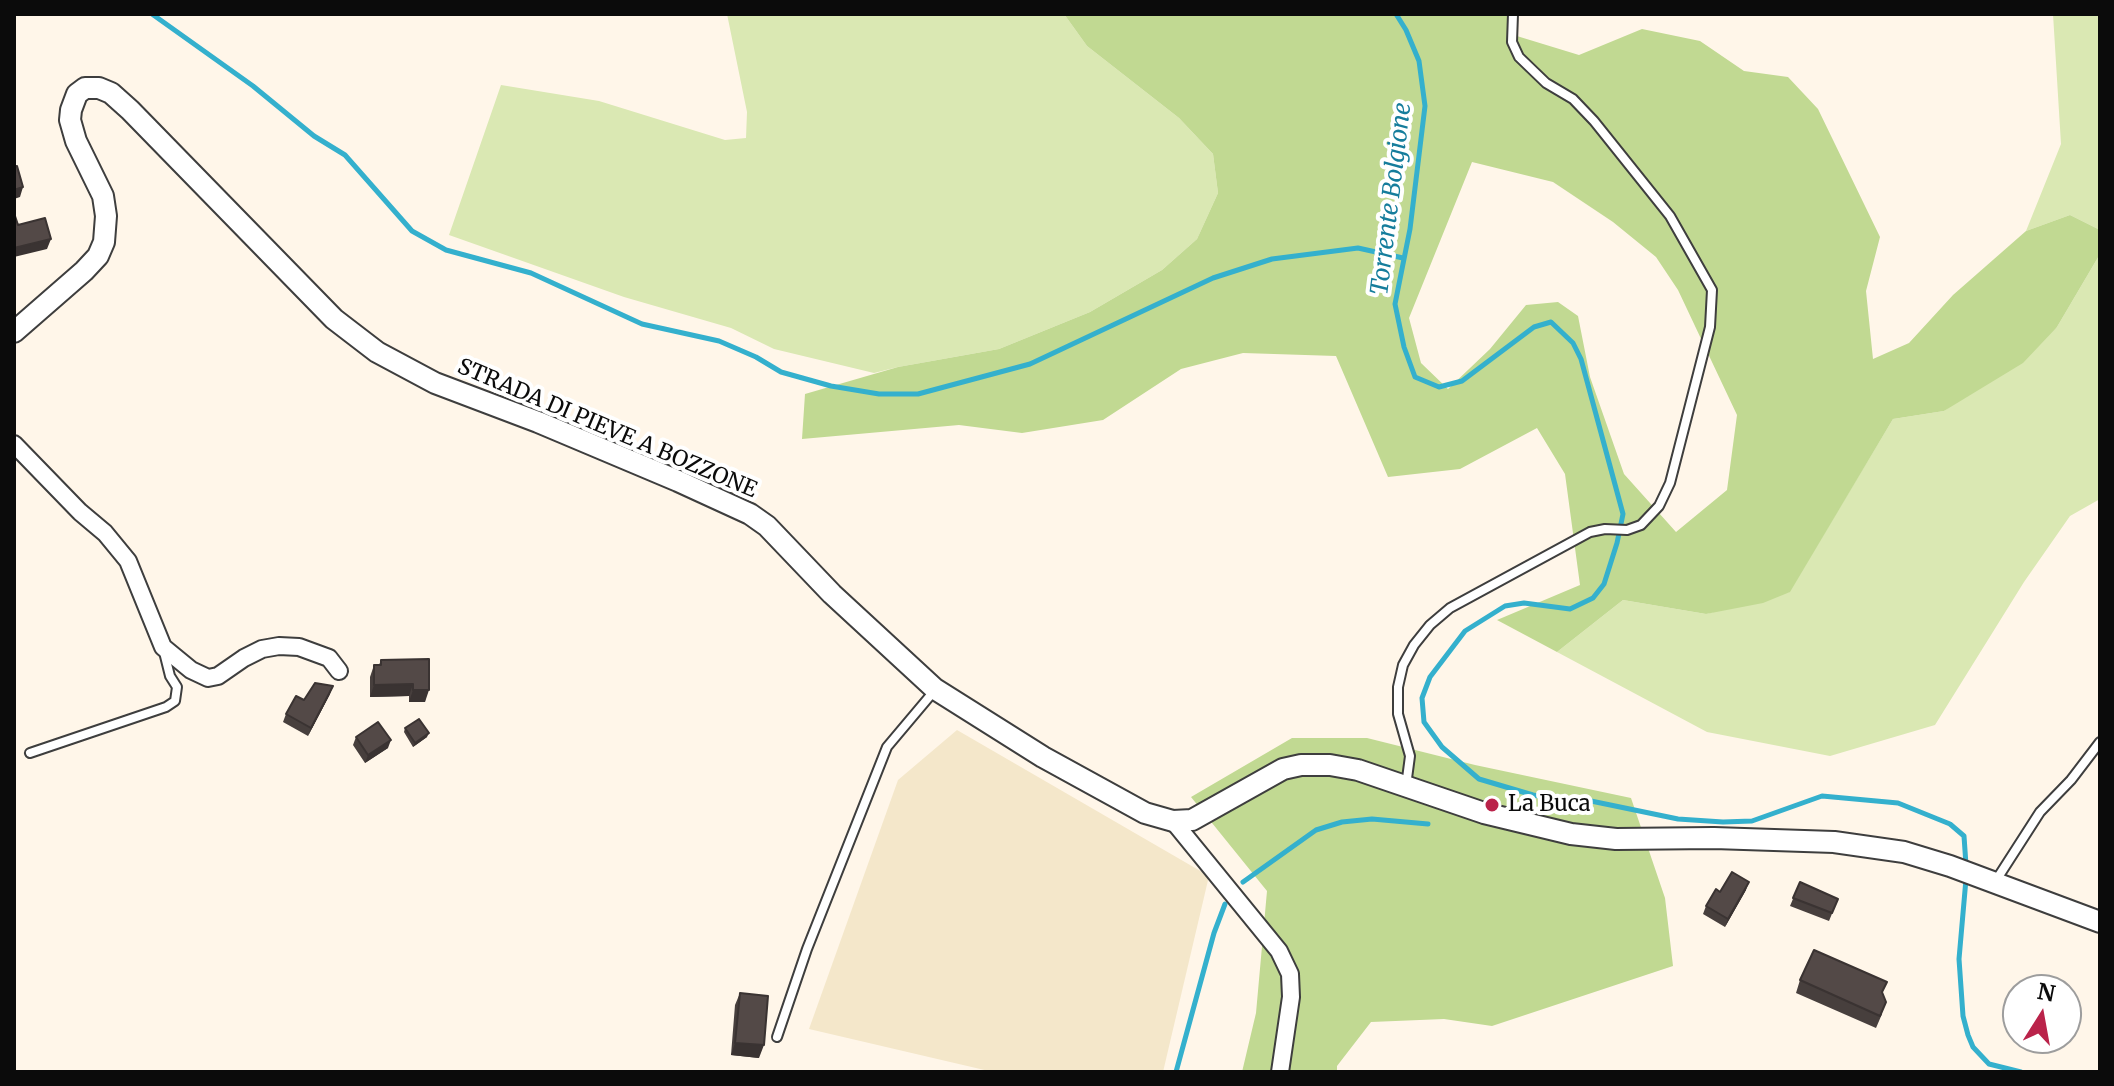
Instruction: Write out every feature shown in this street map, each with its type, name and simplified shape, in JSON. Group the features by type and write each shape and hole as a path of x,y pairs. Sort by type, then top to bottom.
{"street":[{"name":"STRADA DI PIEVE A BOZZONE","path":"14,332 84,271 98,256 104,242 107,227 105,206 73,135 70,116 72,104 80,91 96,87 106,90 130,110 334,319 377,352 435,383 552,428 750,514 762,522 852,613 935,689 1043,757 1145,813 1173,821"},
{"path":"14,444 80,512 105,533 128,561 163,647 191,670 208,678 218,676 262,649 279,646 299,647 329,658 339,671"},
{"path":"1173,821 1199,817 1271,775 1301,765 1338,765 1494,816 1571,834 1616,839 1834,842 1896,850 1950,866 2100,922"},
{"path":"1173,821 1279,951 1290,974 1291,997 1280,1072"}],"lane":[{"path":"1406,786 1410,756 1398,714 1398,687 1403,665 1414,645 1430,625 1450,608 1577,538 1605,529 1627,530 1641,525 1659,506 1670,483 1710,327 1712,290 1670,216 1594,121 1573,99 1546,83 1519,57 1512,42 1513,14"},
{"path":"30,753 166,707 175,701 177,687 170,676 163,647"},
{"path":"777,1037 807,949 887,747 935,689"},
{"path":"1995,882 2040,812 2071,780 2100,742"}],"shaded area":[{"path":"957,730 1209,876 1163,1072 993,1072 809,1029 898,780"}],"green space":[{"path":"727,14 1064,14 1087,46 1179,118 1213,154 1218,193 1197,239 1162,270 1090,312 999,349 874,373 774,349 731,328 624,297 449,235 501,85 599,101 725,140 746,138 747,112"},
{"path":"1064,14 1509,14 1507,33 1579,55 1642,29 1700,41 1744,71 1788,77 1818,109 1880,237 1866,291 1873,359 1909,343 1953,295 2026,231 2070,215 2100,230 2100,254 2057,327 2023,363 1944,411 1893,419 1790,592 1763,603 1706,614 1623,600 1557,652 1497,620 1580,585 1565,474 1537,428 1460,469 1388,477 1336,356 1243,353 1181,369 1103,420 1022,433 959,425 802,439 805,394 898,367 999,349 1090,312 1162,270 1197,239 1218,193 1213,154 1179,118 1087,46","holes":["1472,162 1553,182 1613,222 1656,257 1678,290 1737,415 1727,490 1676,532 1624,474 1590,377 1578,316 1558,302 1526,305 1490,349 1448,389 1421,363 1409,318"]},
{"path":"2053,14 2100,14 2100,230 2070,215 2026,231 2061,144"},
{"path":"2100,254 2100,499 2070,516 2024,582 1935,725 1830,756 1707,732 1557,652 1623,600 1706,614 1789,592 1893,419 1944,411 2057,327"},
{"path":"1292,738 1367,738 1631,798 1665,898 1673,966 1492,1026 1444,1019 1371,1022 1337,1066 1337,1072 1242,1072 1256,1013 1267,891 1191,797"}],"building":[{"path":"17,166 23,187 14,190 14,167"},
{"path":"14,213 18,225 45,218 51,239 14,248"},
{"path":"429,659 429,690 413,690 413,684 374,685 374,665 381,665 381,660"},
{"path":"315,683 333,686 311,728 286,714 296,696 304,700"},
{"path":"419,719 429,733 415,743 405,728"},
{"path":"378,722 391,740 368,755 356,737"},
{"path":"1732,872 1749,882 1728,919 1706,906 1716,889 1720,892"},
{"path":"1800,882 1838,899 1832,913 1793,898"},
{"path":"1814,950 1887,982 1882,992 1886,1002 1880,1016 1800,980"},
{"path":"740,993 768,996 764,1045 735,1043"}],"waterway":[{"path":"152,14 253,86 314,136 345,155 412,231 446,250 531,273 642,324 719,341 781,372 831,386 879,394 918,394 1030,364 1213,278 1272,259 1358,248 1403,258"},
{"name":"Torrente Bolgione","path":"1396,14 1419,61 1425,106 1410,229 1395,304 1404,347 1415,377 1439,387 1462,381 1534,327 1551,322 1573,343 1581,359 1623,514 1604,584 1593,598 1570,609 1524,603 1505,606 1465,631 1430,677 1422,698 1424,722 1442,747 1479,779 1533,795 1591,801 1678,819 1723,822 1752,821 1822,796 1898,803 1950,824 1964,836 1966,865"},
{"path":"1243,882 1316,830 1342,822 1372,819 1428,824"},
{"name":"Torrente Bolgione","path":"1966,879 1959,959 1963,1016 1968,1035 1973,1047 1989,1064 2021,1072"},
{"path":"1176,1072 1214,933 1225,904"}],"place":[{"name":"La Buca","path":"1492,805"}]}
